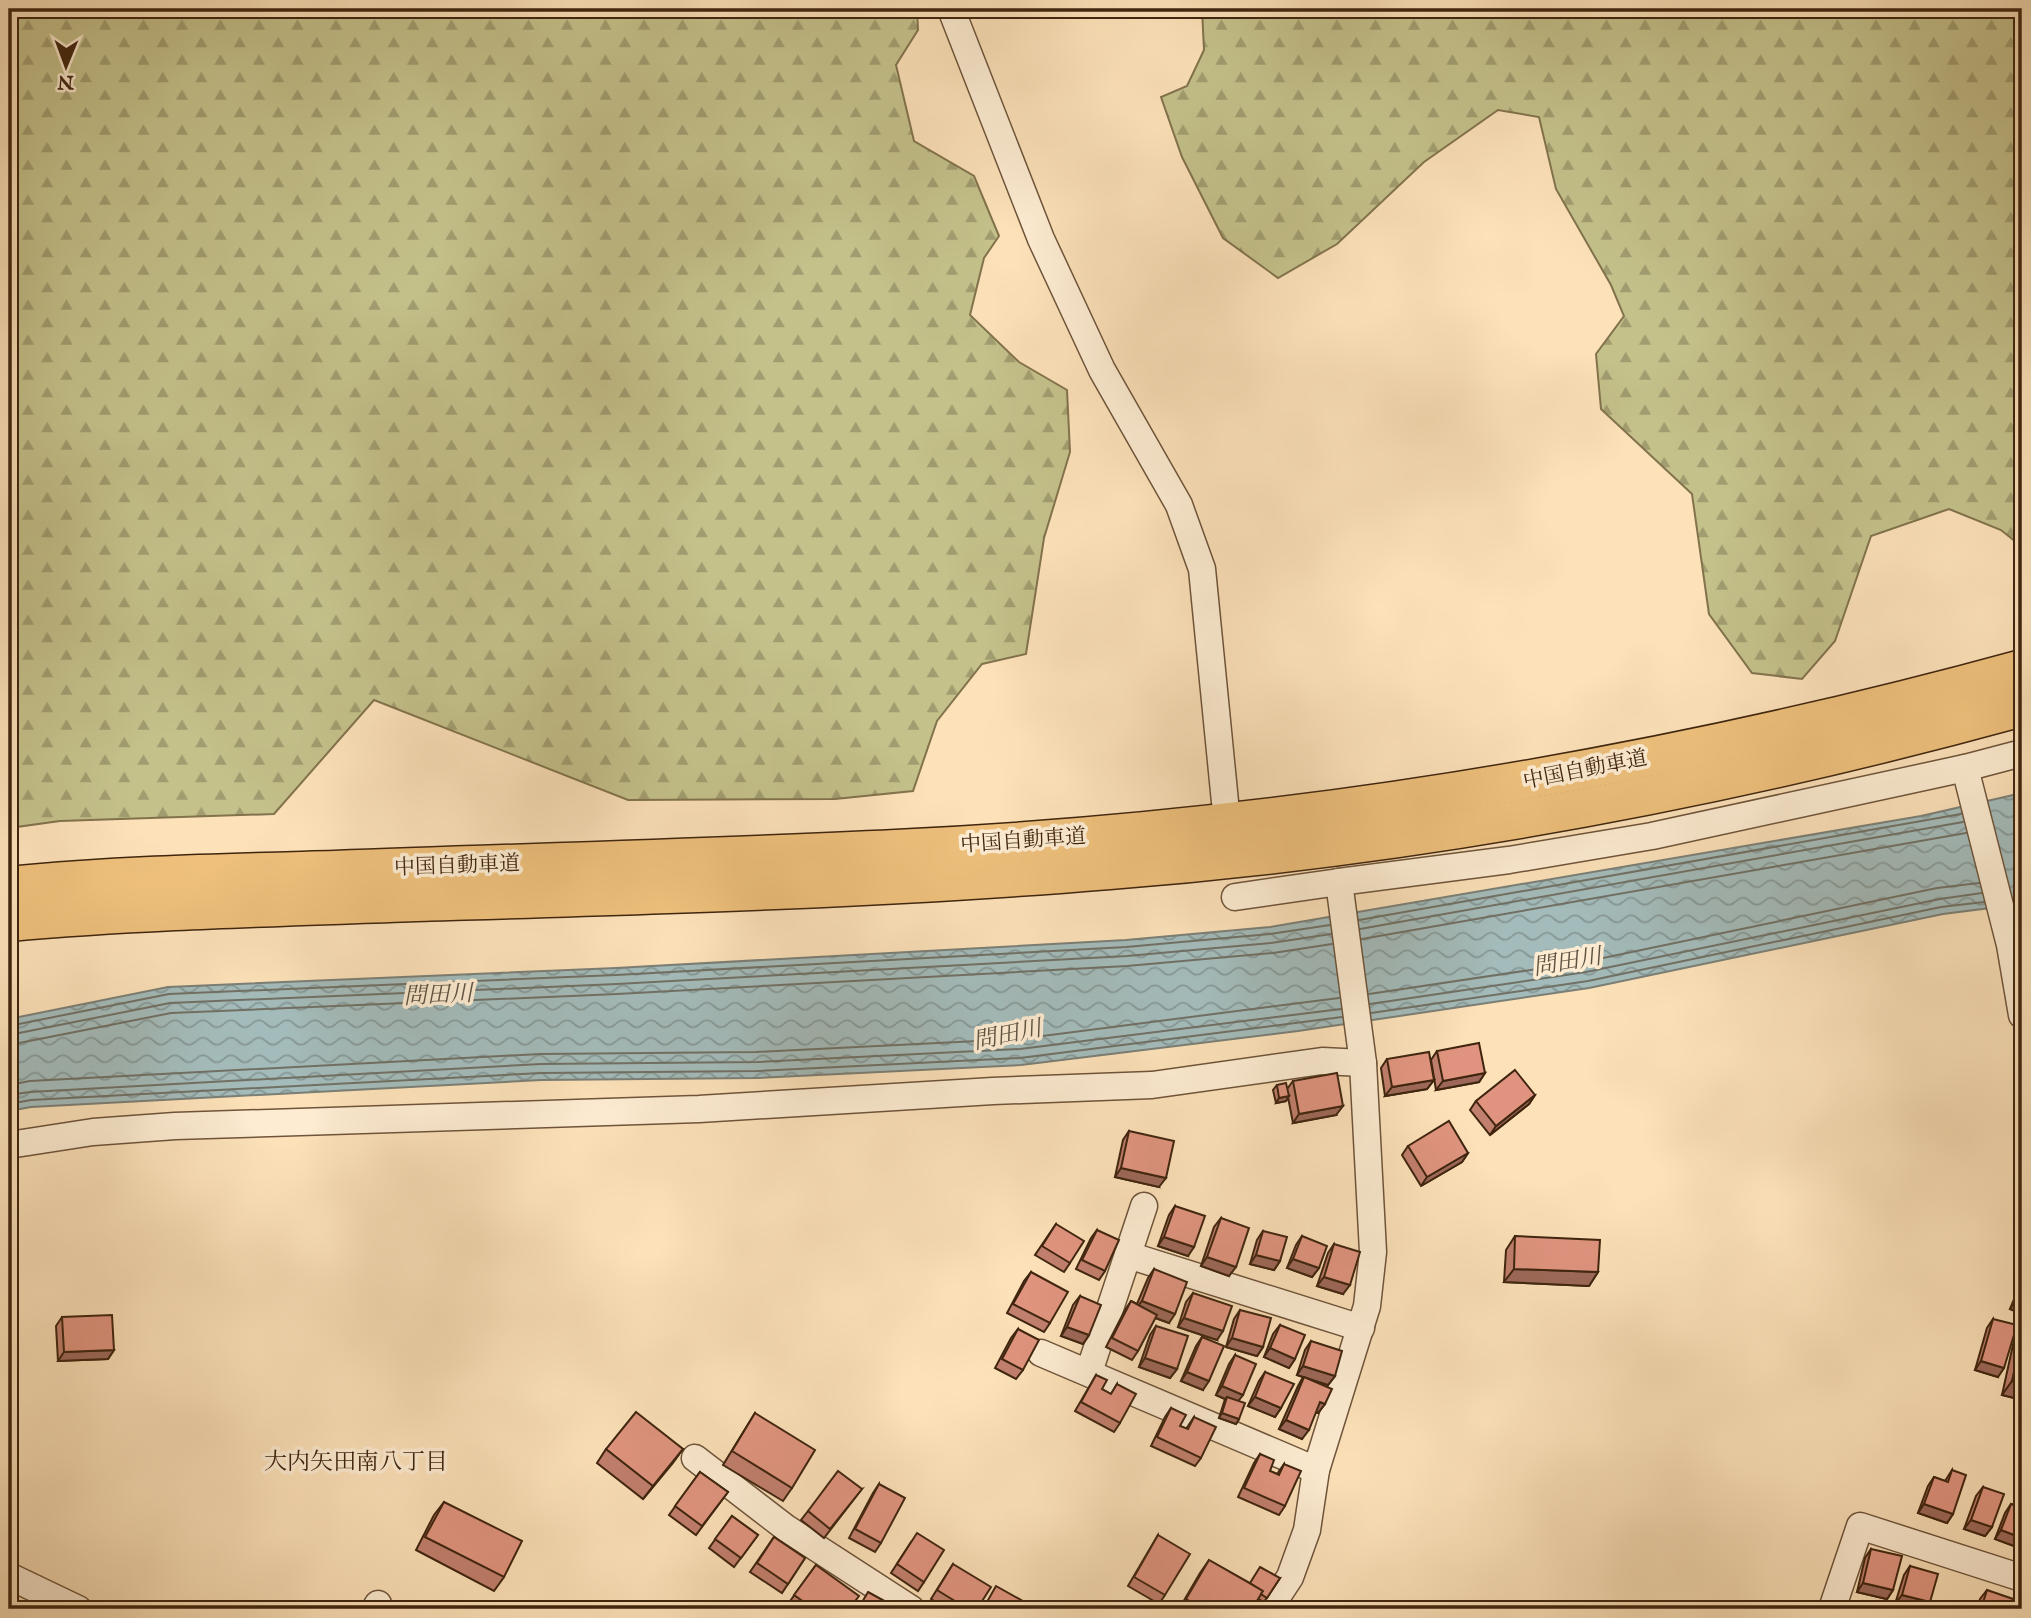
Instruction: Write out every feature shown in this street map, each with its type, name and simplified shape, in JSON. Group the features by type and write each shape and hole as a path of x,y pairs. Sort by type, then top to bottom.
{"highway":[{"name":"中国自動車道","path":"9,886 259,872 900,849 1267,819 1562,775 1881,707 2022,669"},
{"name":"中国自動車道","path":"9,922 257,908 899,884 1113,870 1247,856 1432,833 1569,811 1730,778 2022,707"}],"street":[{"path":"951,9 1041,239 1102,370 1179,505 1202,569 1225,802"},
{"path":"1235,897 1341,893 1509,859 1652,836 1966,773 2022,753"},
{"path":"1966,773 2012,937 2022,1015"},
{"path":"1269,1609 1290,1577 1307,1530 1316,1471 1367,1306 1373,1251 1363,1063 1341,893"},
{"path":"9,1144 93,1132 175,1126 699,1109 993,1091 1152,1085 1322,1061 1363,1063"},
{"path":"1089,1373 1144,1206"},
{"path":"1128,1255 1361,1328"},
{"path":"1041,1353 1316,1471"},
{"path":"695,1458 786,1528 911,1609"},
{"path":"1832,1609 1860,1526 2022,1578"},
{"path":"9,1576 78,1609"}],"green space":[{"path":"9,9 917,9 918,30 896,65 914,141 974,176 999,236 984,258 970,315 1019,362 1067,390 1070,452 1044,538 1026,654 982,664 937,721 913,791 835,799 628,800 374,700 274,814 60,821 9,828"},
{"path":"1202,9 2022,9 2022,547 2001,530 1949,509 1871,536 1835,641 1802,679 1752,673 1709,614 1692,494 1601,409 1596,354 1624,316 1611,285 1556,189 1539,117 1498,110 1424,162 1337,244 1278,278 1223,238 1182,157 1161,97 1187,86 1204,50"}],"water":[{"name":"問田川","path":"2022,793 2022,904 1943,914 1589,988 1298,1031 1021,1065 757,1078 541,1080 31,1107 9,1111 9,1019 168,987 616,968 1126,940 1270,927 1921,816"}],"building":[{"path":"1479,1043 1485,1073 1443,1081 1437,1051"},
{"path":"1429,1052 1434,1080 1392,1087 1387,1059"},
{"path":"1515,1070 1535,1095 1496,1126 1476,1101"},
{"path":"1337,1073 1343,1106 1299,1114 1293,1081"},
{"path":"1286,1083 1289,1096 1279,1098 1277,1085"},
{"path":"1449,1121 1468,1153 1427,1177 1408,1146"},
{"path":"1129,1131 1174,1141 1166,1178 1121,1168"},
{"path":"1175,1206 1205,1216 1194,1247 1164,1237"},
{"path":"1221,1218 1249,1228 1236,1267 1207,1257"},
{"path":"1056,1224 1084,1241 1070,1263 1042,1246"},
{"path":"1097,1230 1119,1240 1105,1271 1082,1260"},
{"path":"1263,1231 1287,1237 1280,1261 1256,1255"},
{"path":"1302,1236 1327,1246 1319,1268 1293,1259"},
{"path":"1515,1236 1600,1240 1598,1272 1514,1269"},
{"path":"1334,1244 1360,1252 1350,1285 1324,1277"},
{"path":"1154,1269 1187,1282 1175,1314 1142,1301"},
{"path":"1031,1272 1068,1292 1050,1323 1013,1304"},
{"path":"2022,1284 2022,1302 2016,1300"},
{"path":"1193,1293 1232,1306 1223,1331 1184,1318"},
{"path":"1080,1296 1101,1305 1089,1335 1067,1327"},
{"path":"1131,1301 1157,1315 1138,1351 1112,1338"},
{"path":"1240,1310 1271,1318 1263,1347 1232,1338"},
{"path":"112,1315 114,1350 64,1352 62,1317"},
{"path":"1993,1319 2017,1325 2004,1368 1981,1361"},
{"path":"1280,1325 1305,1335 1295,1359 1270,1348"},
{"path":"1156,1326 1188,1336 1177,1369 1145,1358"},
{"path":"1018,1329 1039,1340 1023,1370 1002,1359"},
{"path":"2022,1333 2022,1384 2012,1381"},
{"path":"1202,1337 1224,1346 1209,1381 1187,1372"},
{"path":"1311,1341 1342,1351 1335,1376 1303,1366"},
{"path":"1235,1355 1256,1364 1243,1395 1222,1386"},
{"path":"1265,1372 1294,1384 1281,1408 1255,1397"},
{"path":"1096,1375 1107,1380 1102,1389 1111,1394 1117,1384 1136,1394 1120,1423 1081,1402"},
{"path":"1304,1377 1332,1389 1325,1404 1320,1402 1309,1430 1286,1420"},
{"path":"1227,1397 1245,1403 1239,1419 1222,1413"},
{"path":"9,1399 15,1401 9,1415"},
{"path":"1171,1408 1186,1415 1180,1426 1188,1429 1194,1417 1216,1427 1201,1458 1157,1437"},
{"path":"636,1412 683,1449 653,1486 606,1449"},
{"path":"755,1413 815,1450 792,1488 732,1451"},
{"path":"1260,1454 1274,1460 1270,1471 1279,1475 1284,1464 1301,1471 1285,1506 1244,1488"},
{"path":"1952,1470 1966,1475 1953,1514 1924,1504 1934,1477 1948,1482"},
{"path":"838,1471 862,1489 830,1529 808,1511"},
{"path":"700,1472 728,1492 702,1526 675,1506"},
{"path":"9,1476 17,1481 10,1492 9,1491"},
{"path":"879,1484 905,1498 881,1543 855,1529"},
{"path":"1983,1487 2004,1494 1992,1527 1971,1520"},
{"path":"444,1502 522,1541 504,1577 425,1537"},
{"path":"2011,1504 2022,1508 2022,1538 2001,1530"},
{"path":"732,1516 758,1535 741,1558 715,1539"},
{"path":"917,1533 944,1550 924,1582 897,1564"},
{"path":"1158,1535 1190,1554 1165,1595 1134,1577"},
{"path":"774,1537 805,1558 788,1584 757,1563"},
{"path":"1871,1549 1902,1556 1893,1590 1863,1583"},
{"path":"1209,1560 1263,1591 1252,1609 1204,1609 1186,1599"},
{"path":"953,1564 991,1587 977,1609 968,1609 937,1590"},
{"path":"816,1565 859,1596 849,1609 814,1609 794,1595"},
{"path":"1910,1566 1938,1574 1930,1602 1902,1595"},
{"path":"1260,1567 1280,1578 1267,1598 1261,1594 1263,1591 1250,1583"},
{"path":"996,1586 1030,1605 1027,1609 983,1609"},
{"path":"1987,1590 2019,1601 2017,1609 1981,1609"},
{"path":"868,1592 899,1609 858,1609"},
{"path":"1863,1601 1893,1609 1860,1609"}],"district":[{"name":"大内矢田南八丁目","path":"356,1461"}]}
